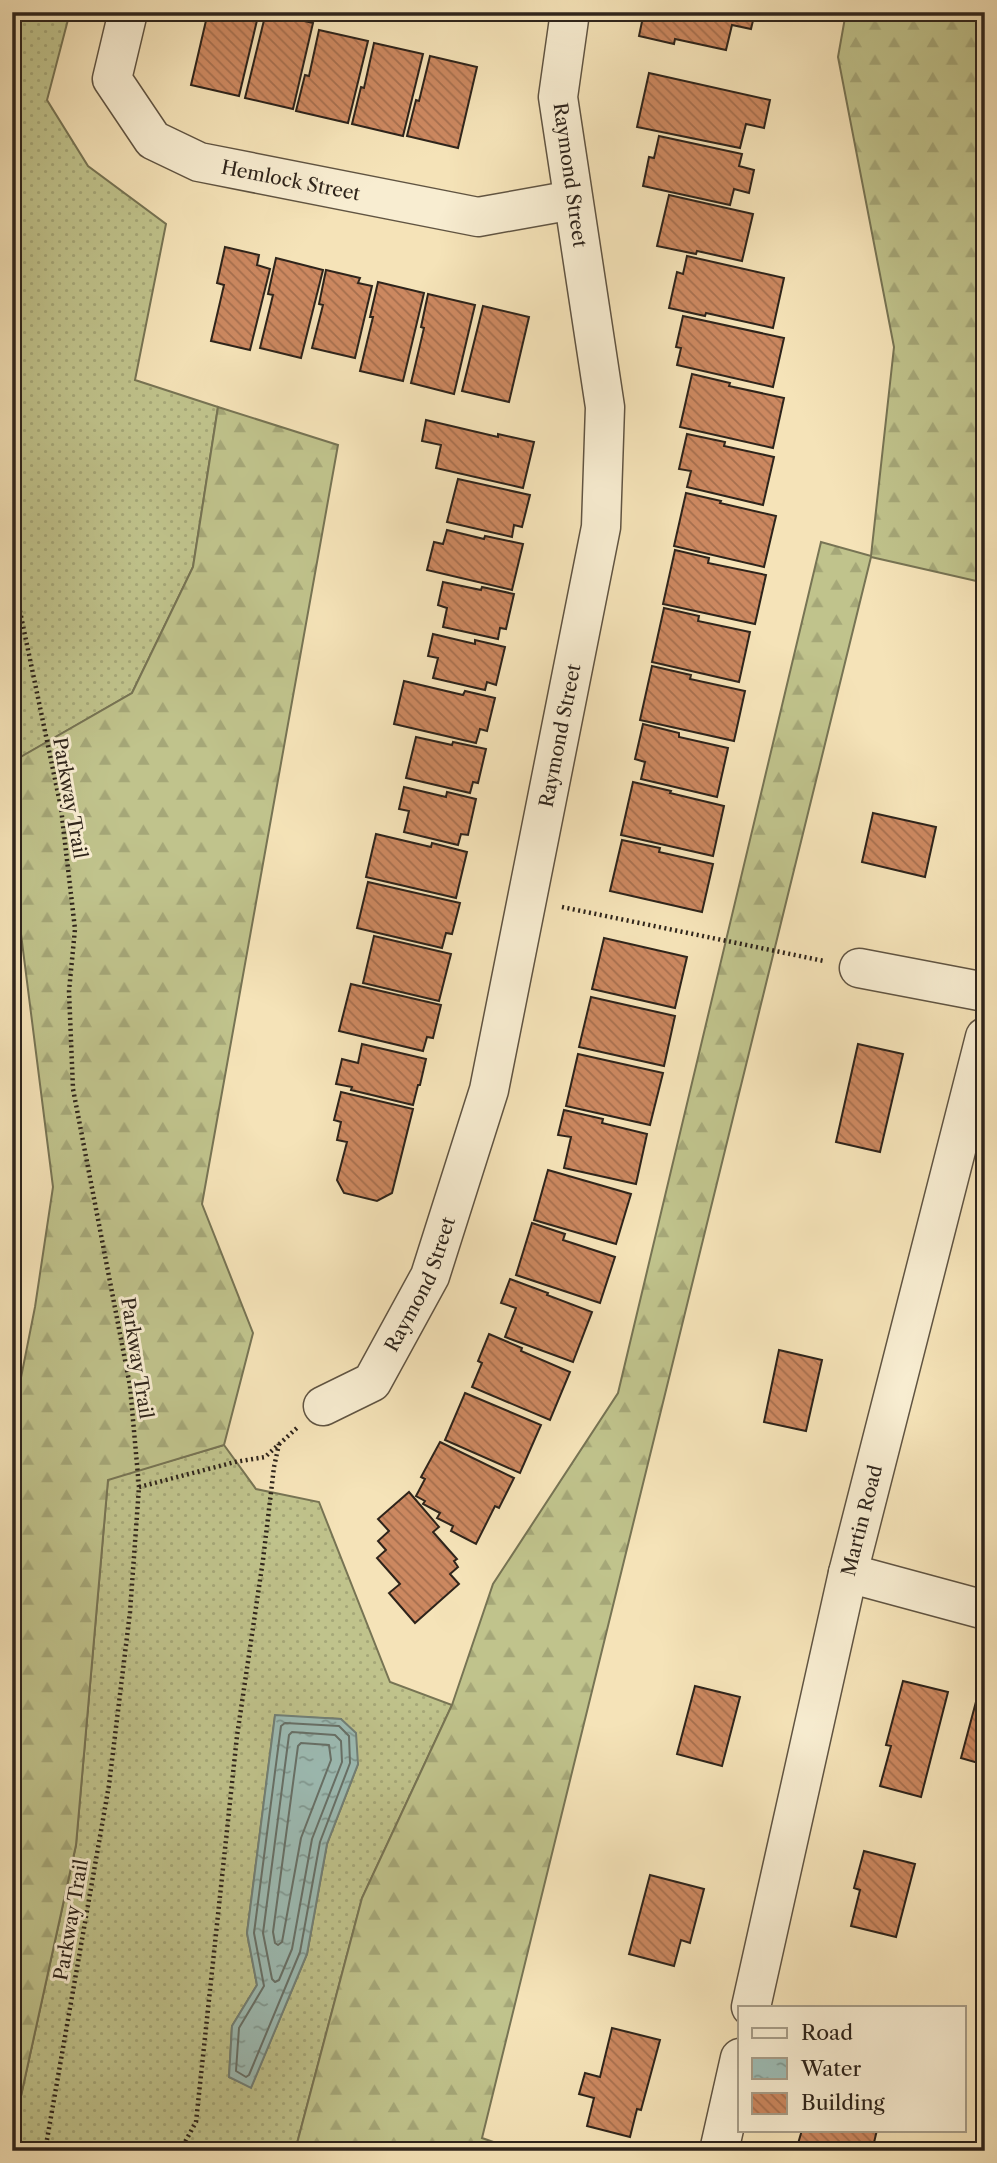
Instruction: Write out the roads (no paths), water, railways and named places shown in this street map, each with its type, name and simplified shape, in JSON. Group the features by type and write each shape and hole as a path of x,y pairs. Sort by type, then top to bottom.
{"street":[{"name":"Hemlock Street","path":"128,12 112,79 153,140 199,162 478,217 573,200"},
{"name":"Raymond Street","path":"323,1406 372,1382 430,1276 489,1090 601,527 605,407 558,97 570,12"},
{"path":"859,968 985,992"},
{"name":"Martin Road","path":"751,2006 848,1573 985,1037"},
{"path":"848,1573 985,1610"},
{"path":"719,2151 738,2067"}],"water":[{"path":"275,1715 341,1719 356,1733 358,1764 327,1844 307,1954 251,2088 229,2077 232,2026 257,1985 247,1933"}]}
